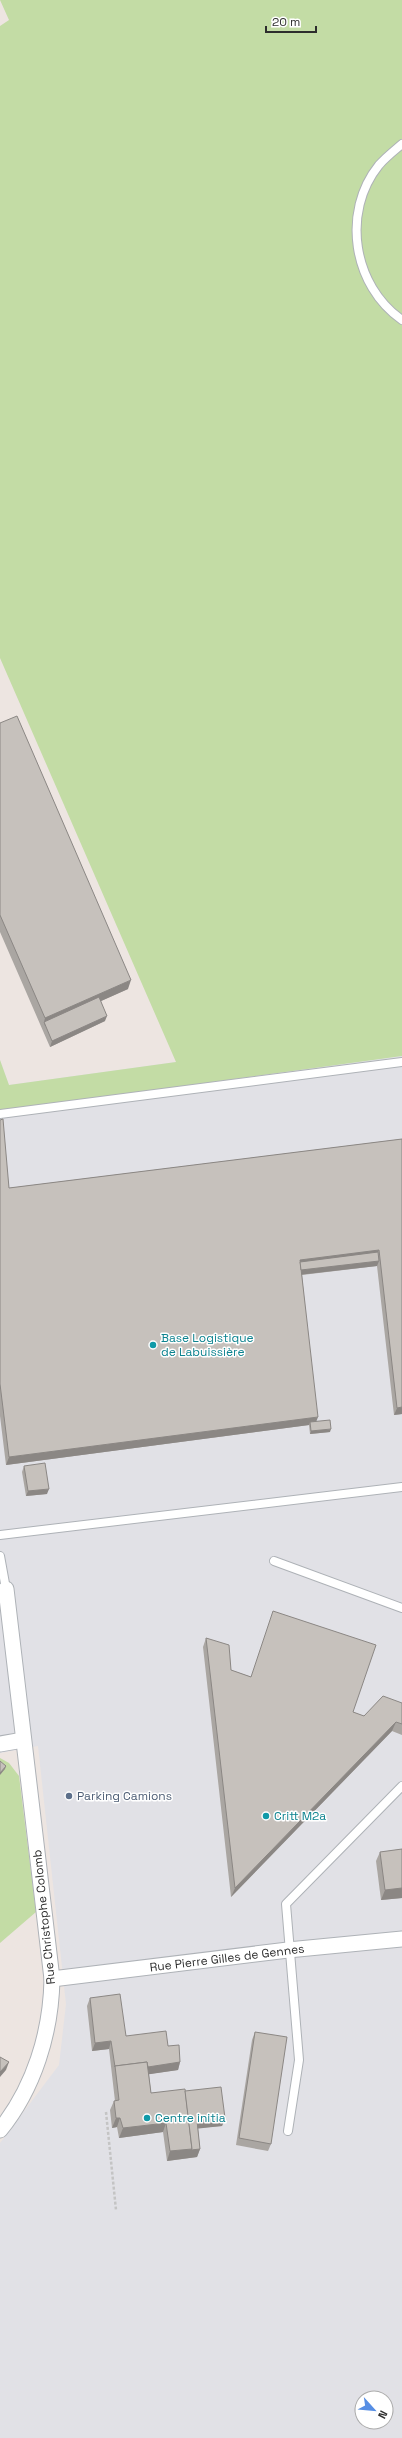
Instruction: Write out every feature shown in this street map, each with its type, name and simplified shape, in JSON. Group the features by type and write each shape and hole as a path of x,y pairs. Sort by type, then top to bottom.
{"street":[{"name":"Rue Christophe Colomb","path":"0,2130 21,2099 33,2073 48,2025 52,1979 6,1589"},
{"path":"0,1744 24,1740"},
{"name":"Rue Pierre Gilles de Gennes","path":"52,1979 288,1950 402,1939"}],"lane":[{"path":"402,144 379,165 363,193 356,224 358,256 370,286 390,312 402,320"},
{"path":"0,1114 402,1062"},
{"path":"0,1535 402,1488"},
{"path":"0,1556 6,1589"},
{"path":"274,1560 402,1608"},
{"path":"288,2131 299,2060 288,1950 286,1904 402,1786"}],"path":[{"path":"106,2112 116,2210"}],"shaded area":[{"path":"402,1045 402,2438 0,2438 0,2143 59,2065 66,2004 38,1746 0,1753 0,1060 9,1085 176,1062"}],"green space":[{"path":"0,0 402,0 402,1056 0,1111 0,1060 9,1085 176,1062 0,658 0,26 9,20"},
{"path":"0,1758 9,1763 19,1776 36,1912 0,1943"}],"building":[{"path":"17,716 131,980 45,1018 0,915 0,723"},
{"path":"99,997 107,1016 52,1041 44,1022"},
{"name":"Base Logistique de Labuissière","path":"3,1119 9,1188 402,1139 402,1407 397,1408 379,1250 300,1260 318,1417 9,1457 0,1384 0,1120"},
{"path":"378,1252 379,1261 301,1270 300,1262"},
{"path":"330,1420 331,1429 311,1431 310,1422"},
{"path":"45,1463 49,1489 28,1491 24,1466"},
{"name":"Critt M2a","path":"273,1611 376,1645 353,1712 364,1716 383,1696 402,1703 402,1724 396,1722 235,1888 206,1638 229,1645 231,1670 251,1677"},
{"path":"0,1761 6,1766 0,1773"},
{"path":"402,1849 402,1888 385,1890 380,1852"},
{"path":"120,1994 126,2036 166,2031 168,2046 179,2045 180,2062 148,2067 147,2062 115,2067 111,2041 95,2043 90,1998"},
{"path":"255,2032 287,2037 271,2144 239,2138"},
{"path":"0,2057 9,2062 0,2072"},
{"name":"Centre initia","path":"147,2062 151,2093 185,2089 192,2149 170,2151 166,2123 123,2128 120,2118 116,2118 114,2101 119,2100 115,2066"},
{"path":"221,2087 225,2118 197,2121 200,2149 191,2150 185,2091"}],"place":[{"name":"Base Logistique de Labuissière","path":"153,1345"},
{"name":"Parking Camions","path":"69,1796"},
{"name":"Critt M2a","path":"266,1816"},
{"name":"Centre initia","path":"147,2118"}]}
